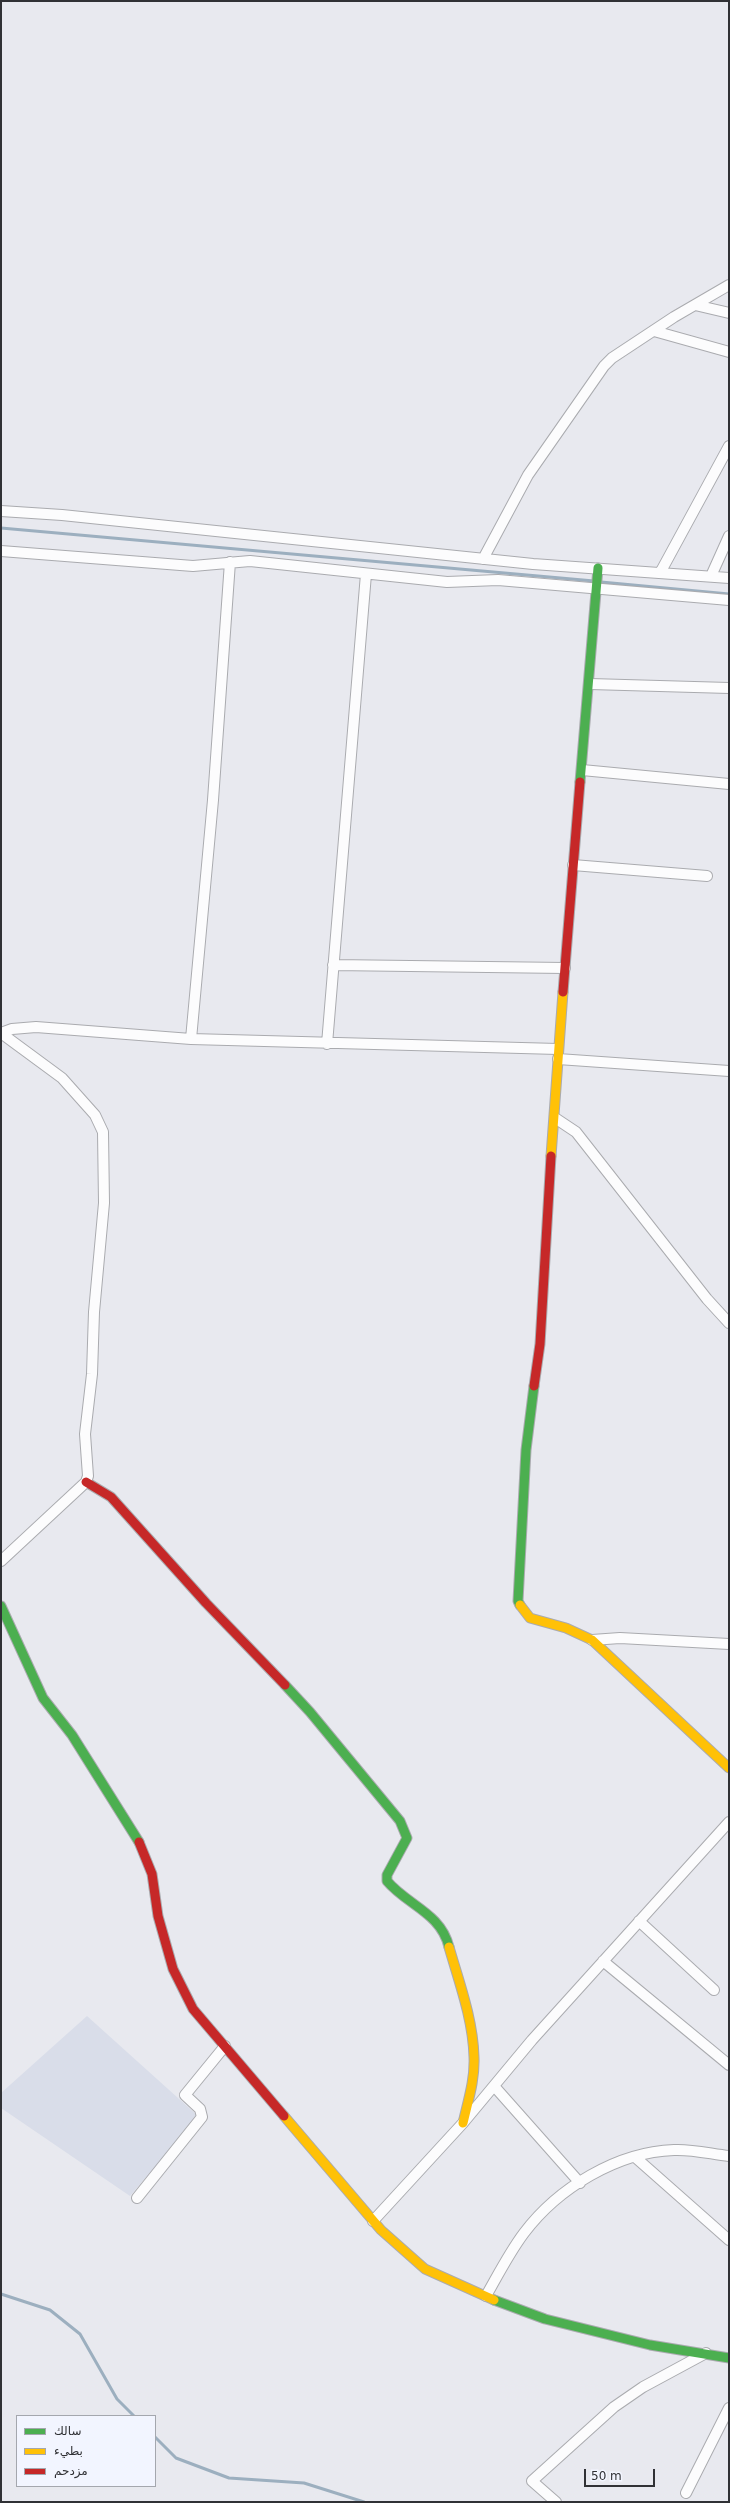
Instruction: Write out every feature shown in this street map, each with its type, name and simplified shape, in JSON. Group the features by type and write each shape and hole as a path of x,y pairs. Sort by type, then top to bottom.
{"street":[{"path":"483,559 528,475 604,366 612,358 729,285"},
{"path":"695,305 729,313"},
{"path":"654,331 729,352"},
{"path":"660,573 729,446"},
{"path":"1,511 62,515 598,571 660,573 729,578"},
{"path":"711,576 729,536"},
{"path":"1,551 193,566 250,561 447,582 498,580 595,587 729,600"},
{"path":"191,1039 213,800 230,562"},
{"path":"598,571 595,587 590,684 558,1049 555,1118 540,1344 526,1450 518,1601 521,1608 530,1618 566,1628 592,1640 729,1768"},
{"path":"327,1044 366,574"},
{"path":"590,684 729,688"},
{"path":"582,770 729,784"},
{"path":"574,865 707,876"},
{"path":"333,965 565,968"},
{"path":"1,1033 12,1029 36,1027 191,1039 327,1044 558,1049"},
{"path":"1,1033 62,1078 95,1115 104,1132 104,1203 94,1312 92,1374 85,1434 88,1469 86,1482 1,1561"},
{"path":"558,1059 729,1071"},
{"path":"555,1118 576,1132 707,1299 729,1323"},
{"path":"86,1482 111,1497 125,1512 206,1603 310,1712 400,1821 407,1838 388,1875 387,1881 393,1888 425,1910 446,1934 472,2032 474,2058 472,2086 464,2123"},
{"path":"1,1606 43,1698 72,1735 140,1844 152,1874 158,1916 173,1969 193,2008 373,2221 410,2258 425,2269 486,2296 545,2319 624,2340 729,2358"},
{"path":"592,1640 620,1638 729,1644"},
{"path":"373,2221 464,2123 603,1960 729,1822"},
{"path":"639,1921 714,1990"},
{"path":"603,1960 689,2034 729,2065"},
{"path":"137,2198 202,2117 200,2109 186,2094 225,2046"},
{"path":"494,2086 580,2183"},
{"path":"486,2296 503,2265 536,2218 580,2183 613,2163 635,2157 673,2150 729,2156"},
{"path":"635,2157 729,2240"},
{"path":"556,2502 532,2481 614,2407 643,2387 706,2353"},
{"path":"686,2493 729,2408"}],"shaded area":[{"path":"87,2016 198,2116 130,2196 1,2108 1,2093"}],"waterway":[{"path":"1,528 594,581"},
{"path":"601,582 729,594"},
{"path":"1,2294 50,2310 80,2334 117,2399 133,2415"},
{"path":"156,2438 176,2458 229,2478 304,2483 364,2502"}],"traffic: fast":[{"path":"580,782 598,568"},
{"path":"520,1605 518,1601 526,1450 534,1386"},
{"path":"1,1606 43,1698 72,1735 139,1842"},
{"path":"285,1685 310,1712 400,1821 407,1838 387,1875 387,1881 439,1926 445,1935 449,1947"},
{"path":"494,2300 545,2319 650,2345 729,2358"}],"traffic: slow":[{"path":"551,1156 563,992"},
{"path":"520,1605 530,1618 566,1628 592,1640 729,1768"},
{"path":"449,1947 465,2001 473,2043 474,2066 471,2090 463,2123"},
{"path":"284,2116 381,2230 425,2269 494,2300"}],"traffic: jam":[{"path":"563,992 580,782"},
{"path":"534,1386 540,1344 551,1156"},
{"path":"86,1482 111,1497 206,1603 285,1685"},
{"path":"139,1842 152,1874 158,1916 173,1969 193,2009 284,2116"}]}
